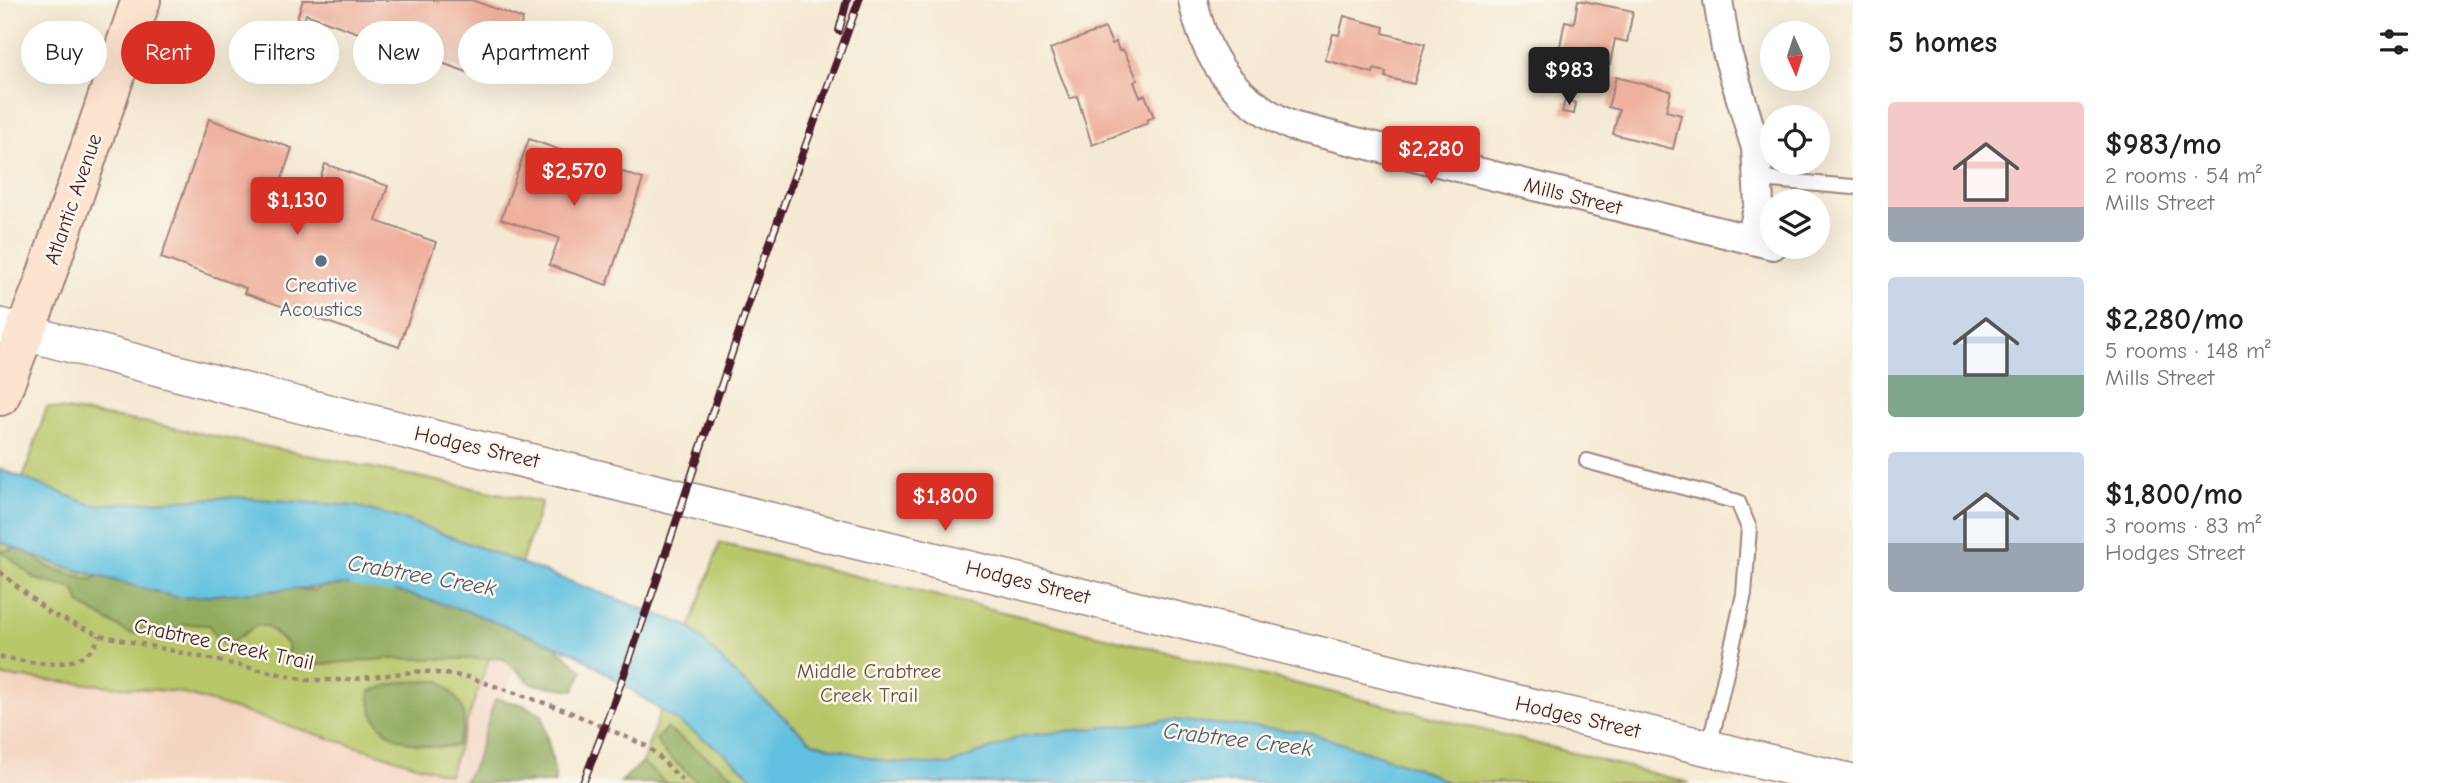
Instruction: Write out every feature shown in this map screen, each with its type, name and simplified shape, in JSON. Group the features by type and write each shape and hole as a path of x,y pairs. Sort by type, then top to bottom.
{"main road":[{"name":"Atlantic Avenue","path":"0,396 12,330 141,0"}],"street":[{"name":"Mills Street","path":"1193,0 1207,48 1223,74 1240,95 1266,114 1292,126 1760,242"},
{"path":"1718,0 1726,49 1756,148 1760,207"},
{"name":"Hodges Street","path":"12,330 287,402 1853,782"}],"lane":[{"path":"1760,179 1853,187"},
{"path":"1587,461 1738,502 1749,528 1744,594 1709,748"}],"path":[{"name":"Crabtree Creek Trail","path":"0,572 51,614 100,635 306,680 344,680 422,671 468,677 565,710 649,747 685,783"},
{"path":"0,657 47,663 67,662 86,657 95,649 100,635"}],"shaded area":[{"path":"0,516 529,622 475,783 0,783"}],"green space":[{"path":"47,407 149,423 542,502 449,775 178,692 0,676 0,548"},
{"name":"Middle Crabtree Creek Trail","path":"720,543 1413,712 1690,783 635,783"},
{"path":"21,548 50,568 92,580 108,566 315,591 343,571 540,633 583,671 574,690 532,684 504,659 384,659 299,666 288,658 288,645 267,626 255,626 230,644 218,641 209,625 186,624 166,636 129,633 81,605 74,589 36,579 1,551"},
{"path":"440,681 455,696 463,710 463,726 456,746 410,743 385,730 377,720 371,707 370,691 402,682"},
{"path":"495,699 521,704 542,714 555,783 463,783 475,763"},
{"path":"666,728 744,783 699,783 664,752 656,740"},
{"path":"642,762 666,783 620,783"}],"water":[{"path":"0,469 92,505 233,497 355,506 403,519 689,626 736,675 812,742 886,762 949,765 1022,736 1172,720 1307,732 1415,767 1450,783 759,783 723,752 577,654 467,611 369,583 179,598 58,565 0,542"}],"building":[{"path":"303,0 472,0 523,19 458,21 458,69 444,64 444,21 353,21 353,31 339,26 339,21 325,21 306,14 304,21 297,18"},
{"path":"1578,0 1633,11 1627,42 1615,39 1610,64 1559,51 1565,21 1574,23"},
{"path":"1344,16 1384,27 1383,33 1425,44 1414,84 1385,77 1386,72 1374,69 1373,73 1325,60 1333,34 1339,35"},
{"path":"1105,28 1112,44 1116,42 1119,51 1123,49 1138,80 1134,82 1140,97 1145,95 1154,117 1147,120 1148,123 1092,145 1077,96 1070,99 1050,49"},
{"path":"1616,77 1671,91 1666,111 1681,115 1673,149 1613,134 1619,110 1608,107"},
{"path":"1565,100 1576,103 1574,114 1562,112"},
{"path":"209,119 292,148 279,188 313,200 325,164 388,186 376,221 436,242 399,347 244,293 246,288 161,258"},
{"path":"529,139 643,179 607,285 549,265 559,238 501,219"}],"waterway":[{"name":"Crabtree Creek","path":"353,582 391,588"}],"railway":[{"path":"839,31 847,0"},
{"path":"583,783 644,617 766,253 859,0"}],"place":[{"name":"Creative Acoustics","path":"321,261"}]}
